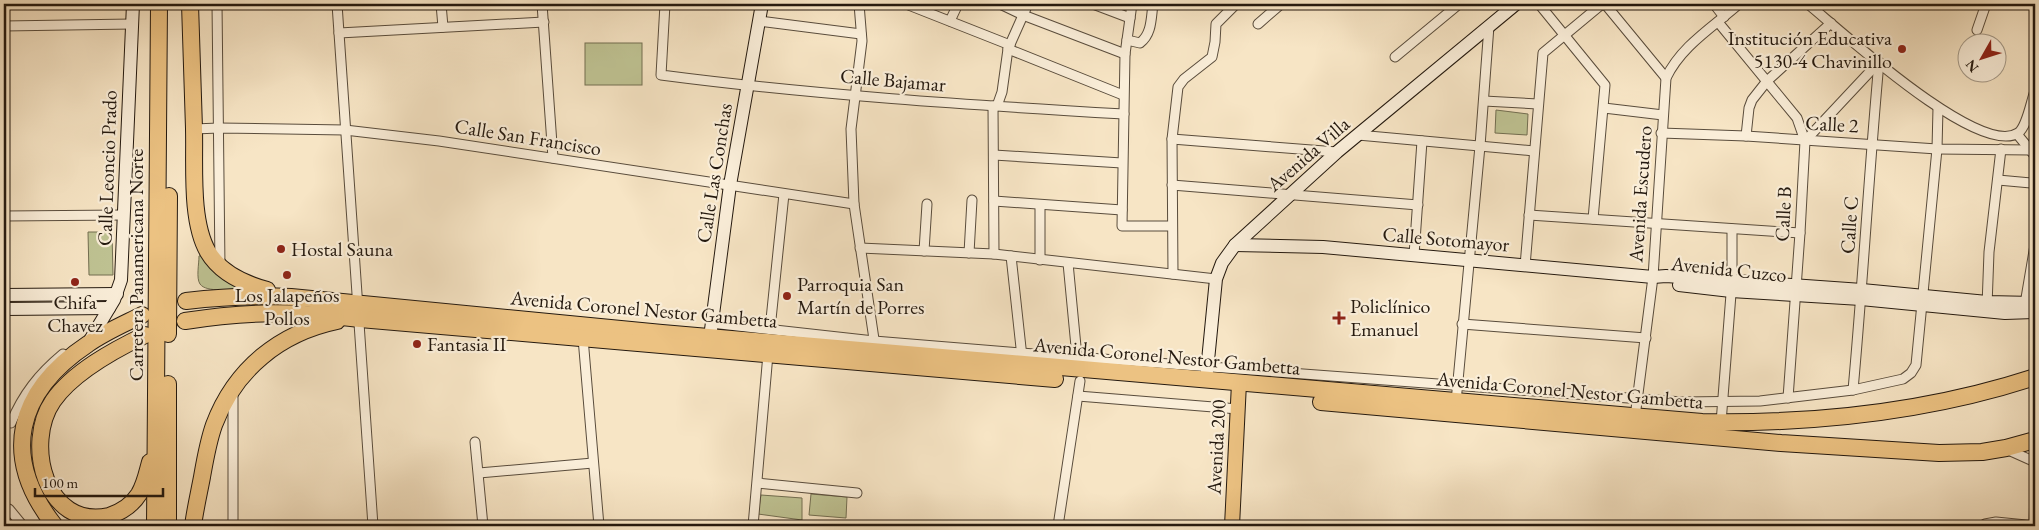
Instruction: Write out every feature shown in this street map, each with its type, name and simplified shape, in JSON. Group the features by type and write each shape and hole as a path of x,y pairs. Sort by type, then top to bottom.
{"highway":[{"name":"Carretera Panamericana Norte","path":"155,526 159,4"},
{"name":"Carretera Panamericana Norte","path":"168,526 169,4"},
{"path":"190,4 198,221 208,252 220,267 234,277 252,286 291,297"},
{"path":"186,301 256,295 291,297"},
{"name":"Avenida Coronel Nestor Gambetta","path":"291,297 359,312 583,338 756,334 1207,374 1239,389 1781,443 1963,454 2006,448 2035,440"},
{"path":"185,321 228,314 359,312"},
{"path":"193,526 208,446 214,426 233,388 257,360 284,340 315,326 341,320 359,312"},
{"name":"Avenida Coronel Nestor Gambetta","path":"359,312 710,336 768,354 1079,389 1239,389 1456,402 1721,423 1815,420 1876,413 1945,401 2035,377"},
{"path":"54,526 34,499 23,474 12,423 30,404 45,382 87,344 142,315"},
{"path":"145,335 105,356 64,388 53,400 42,425 39,459 46,482 59,502 81,516 104,517 126,508 139,494 147,476 156,443"}],"main road":[{"name":"Avenida 200","path":"1232,526 1239,389"}],"street":[{"name":"Calle Leoncio Prado","path":"87,344 98,329 117,294 121,280 132,4"},
{"path":"217,4 220,267"},
{"path":"336,4 373,526"},
{"path":"441,4 443,28"},
{"path":"552,4 542,4 553,158"},
{"name":"Calle Bajamar","path":"665,4 661,75 746,86 995,106 1124,114"},
{"name":"Calle Las Conchas","path":"710,336 730,185 762,4"},
{"path":"859,4 862,41 851,129 854,204 875,346"},
{"path":"906,4 1123,95"},
{"path":"950,21 958,4"},
{"path":"1000,4 1023,16 1125,54"},
{"path":"994,254 995,106 1002,92 1009,47 1028,4"},
{"path":"1093,4 1130,18"},
{"path":"1132,4 1125,54 1123,95 1122,226 1172,226"},
{"path":"1127,40 1140,43 1145,39 1149,31 1152,4"},
{"path":"1173,274 1172,139 1178,87 1184,79 1212,57 1216,24 1236,4"},
{"path":"1258,24 1281,4"},
{"path":"1395,57 1459,4"},
{"name":"Avenida Villa","path":"1207,374 1216,279 1222,263 1235,245 1338,152 1516,4"},
{"path":"1539,4 1605,85 1593,219"},
{"path":"1525,266 1543,53 1603,4 1666,78"},
{"path":"1714,4 1721,19 1767,82 1797,118 1805,141 1879,62"},
{"name":"Avenida Escudero","path":"1635,417 1653,277 1666,78 1673,63 1685,49 1739,4"},
{"path":"1808,4 1938,108 1987,133 2004,136 2017,134 2023,129 2035,91"},
{"path":"1977,30 1986,4"},
{"path":"339,33 544,22"},
{"path":"758,22 861,34"},
{"path":"1746,136 1748,108 1752,100 1767,82 1831,23"},
{"path":"4,26 132,24"},
{"path":"1456,402 1456,385 1484,101 1489,26"},
{"name":"Calle C","path":"1853,390 1879,62"},
{"path":"1484,101 1538,104"},
{"path":"1604,108 1663,115"},
{"path":"1239,389 1456,385 1638,399 1724,402 1788,398 1853,390 1903,378 1911,373 1916,365 1937,149 1938,108"},
{"name":"Calle San Francisco","path":"194,129 346,130 439,141 854,204"},
{"name":"Calle 2","path":"1661,133 1746,136 1937,149 2001,149 2033,153"},
{"path":"2017,134 2033,153"},
{"path":"1358,135 1534,151"},
{"path":"1172,139 1338,152"},
{"path":"1414,255 1422,141"},
{"name":"Calle B","path":"1788,398 1805,141"},
{"path":"1986,306 2001,149"},
{"path":"994,155 1122,163"},
{"path":"1998,180 2035,182"},
{"path":"1172,185 1288,196 1418,205"},
{"path":"770,329 784,194"},
{"path":"969,253 972,200"},
{"path":"994,201 1122,210"},
{"path":"924,251 927,204"},
{"path":"1040,205 1040,260"},
{"path":"4,216 124,215"},
{"path":"1529,215 1800,233"},
{"path":"1721,423 1731,286 1732,228"},
{"name":"Calle Sotomayor","path":"1235,245 1323,246 1653,277"},
{"path":"2030,304 2035,245"},
{"path":"860,248 994,254 1216,279"},
{"path":"1011,256 1022,359 1077,357 1207,374"},
{"path":"1068,263 1077,357"},
{"name":"Avenida Cuzco","path":"1653,277 1666,283 1862,294 1986,306 2030,304"},
{"path":"4,295 117,294"},
{"name":"Avenida Cuzco","path":"1986,306 2014,314 2035,312"},
{"path":"4,309 109,308"},
{"path":"1462,324 1646,338"},
{"name":"Calle Leoncio Prado","path":"12,423 24,395 47,367 83,338 98,329"},
{"path":"756,334 770,329 784,337"},
{"path":"583,338 599,526"},
{"path":"753,526 768,354"},
{"path":"233,388 233,526"},
{"path":"1058,526 1079,389"},
{"path":"475,442 483,526"},
{"path":"2006,448 2035,462"},
{"path":"479,473 593,463"},
{"path":"758,483 857,493"},
{"path":"1985,524 1996,522 2035,526 2035,489"},
{"path":"4,509 9,509 23,526"}],"green space":[{"path":"585,43 642,43 642,85 585,85"},
{"path":"1496,110 1528,114 1527,135 1495,133"},
{"path":"88,232 112,232 113,275 89,275"},
{"path":"203,255 242,289 214,290 203,287 200,284 198,275 199,256"},
{"path":"811,494 847,497 846,518 809,515"},
{"path":"761,495 802,498 802,520 758,514"}],"place":[{"name":"Institución Educativa 5130-4 Chavinillo","path":"1902,49"},
{"name":"Hostal Sauna","path":"281,249"},
{"name":"Los Jalapeños Pollos","path":"287,275"},
{"name":"Chifa Chavez","path":"75,282"},
{"name":"Parroquia San Martín de Porres","path":"787,296"},
{"name":"Policlínico Emanuel","path":"1339,318"},
{"name":"Fantasia II","path":"417,344"}]}
